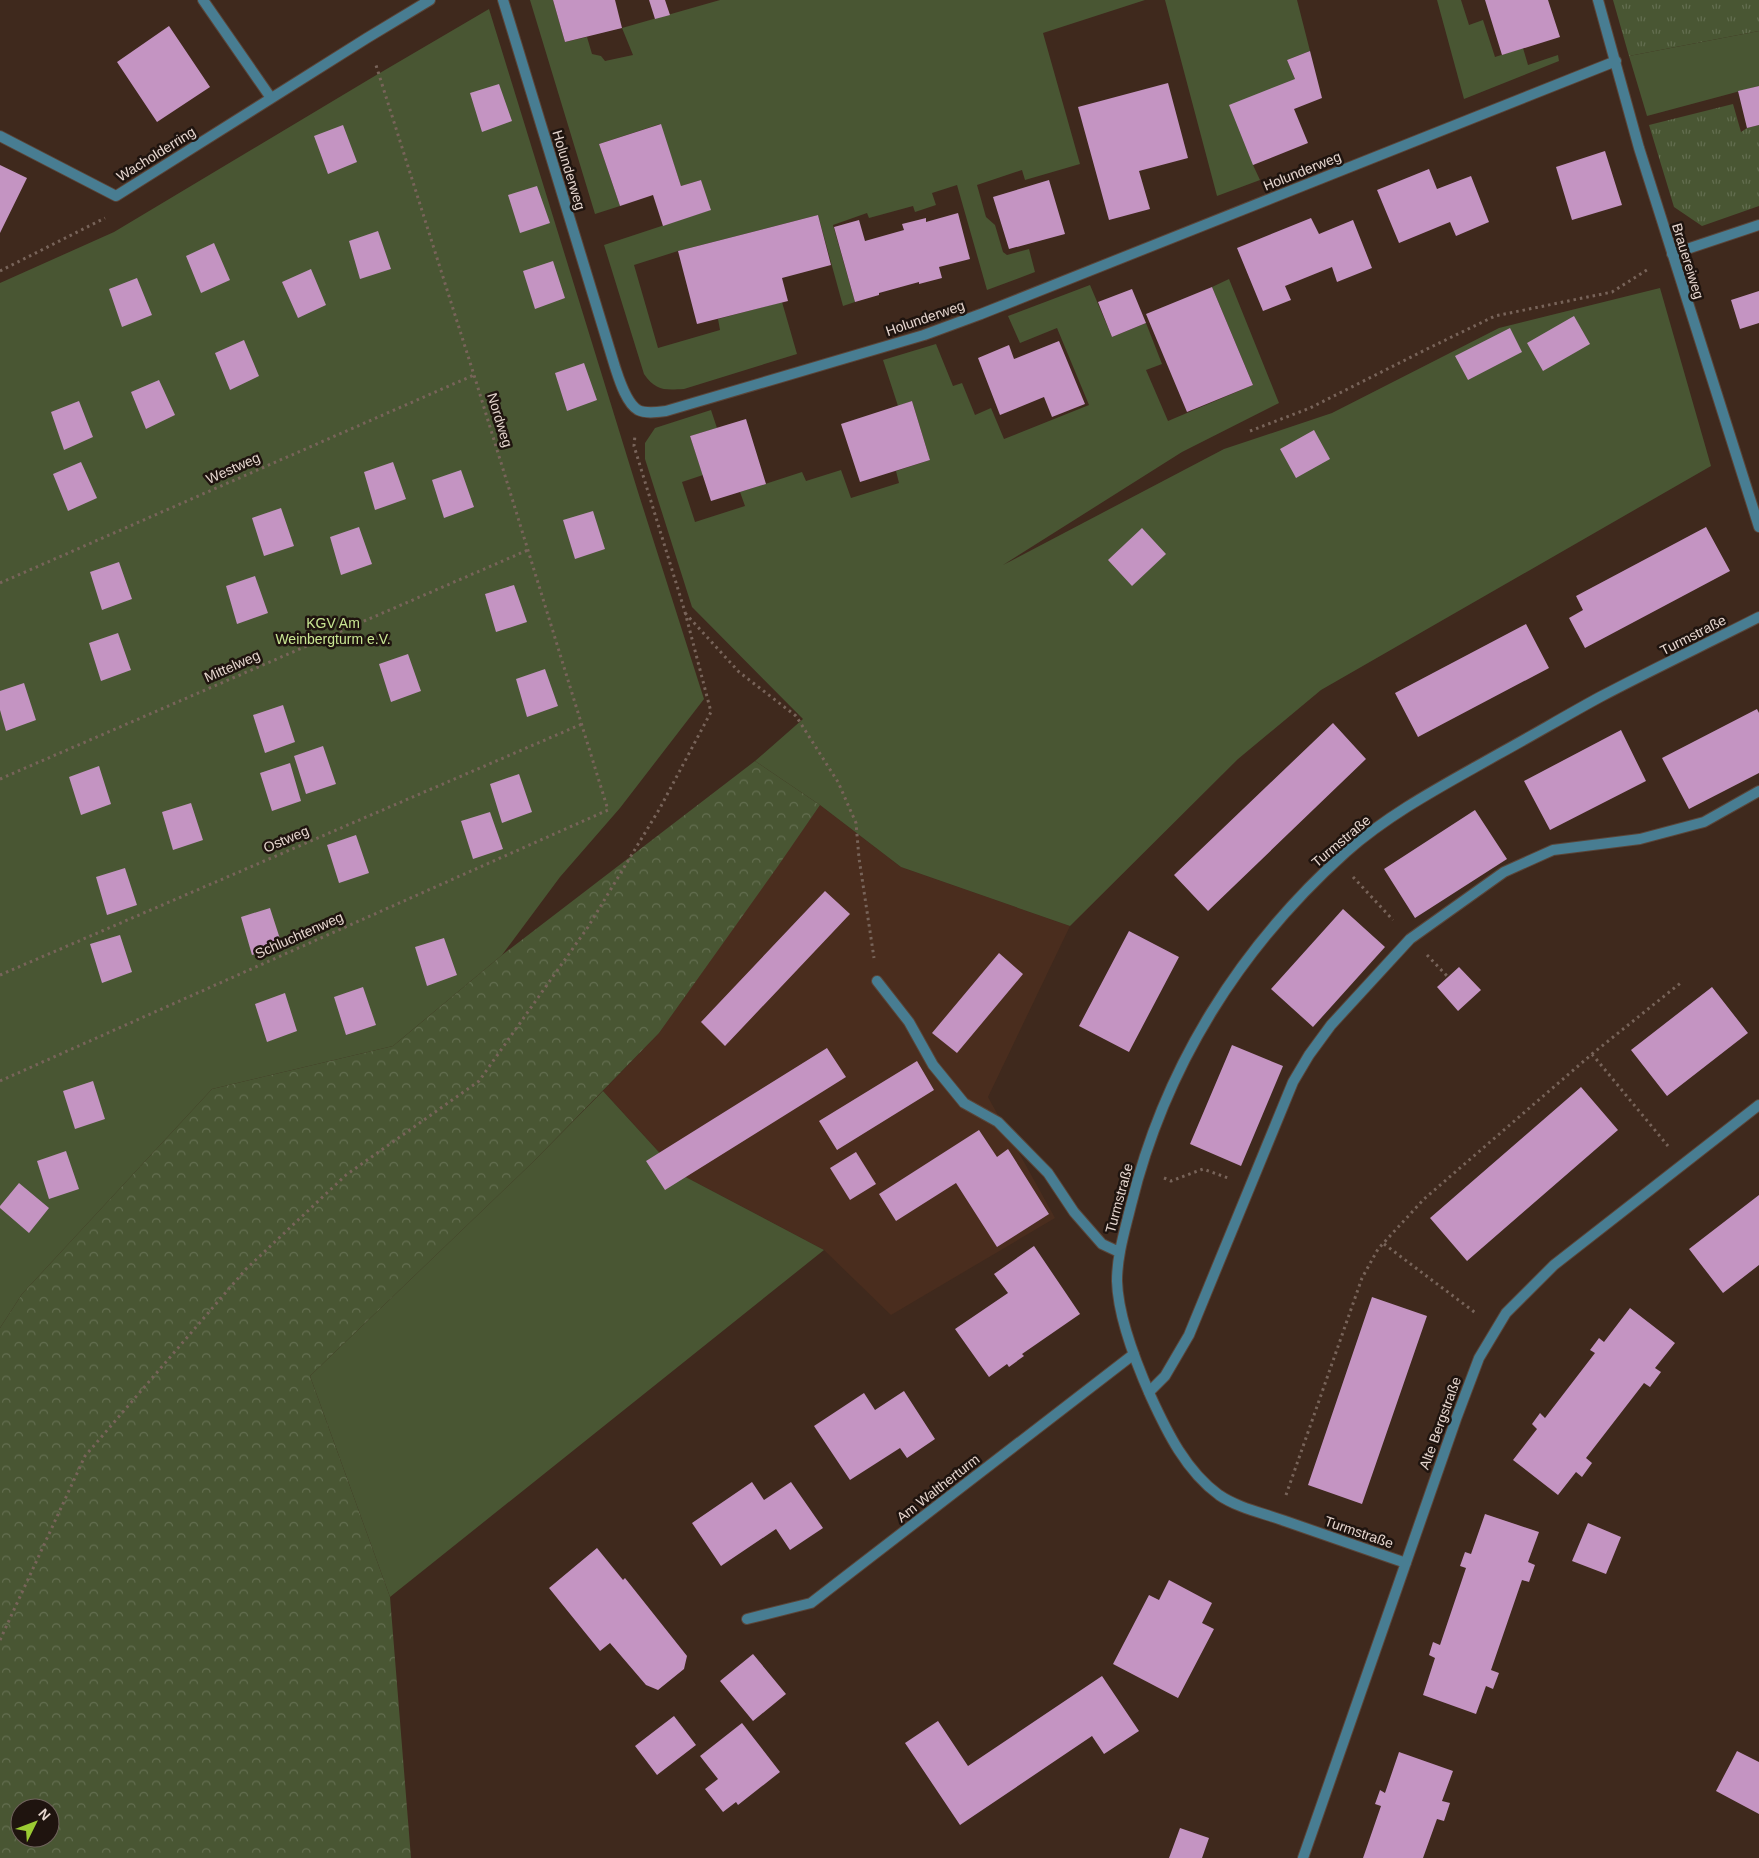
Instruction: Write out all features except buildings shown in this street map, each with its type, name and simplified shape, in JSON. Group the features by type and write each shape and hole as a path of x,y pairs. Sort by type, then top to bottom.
{"street":[{"path":"203,0 271,98"},
{"name":"Wacholderring","path":"0,136 116,196 430,0"},
{"name":"Holunderweg","path":"503,0 615,367 626,396 638,410 652,413 666,411 924,335 1616,61"},
{"name":"Brauereiweg","path":"1598,0 1639,148 1759,527"},
{"path":"1672,254 1759,225"},
{"name":"Turmstraße","path":"1406,1563 1248,1509 1219,1495 1170,1439 1134,1354 1125,1327 1117,1283 1119,1252 1141,1168 1161,1109 1188,1054 1218,1000 1257,946 1317,879 1348,850 1424,796 1601,697 1759,617"},
{"path":"1149,1392 1166,1376 1189,1335 1293,1082 1331,1024 1410,938 1504,872 1553,850 1640,839 1704,822 1759,791"},
{"name":"Turmstraße","path":"877,981 908,1022 933,1065 964,1103 998,1122 1048,1173 1074,1212 1102,1244 1119,1252"},
{"name":"Alte Bergstraße","path":"1303,1858 1472,1376 1479,1358 1506,1313 1554,1265 1759,1105"},
{"name":"Am Waltherturm","path":"747,1619 811,1603 1134,1354"}],"path":[{"name":"Nordweg","path":"367,38 474,375 608,810"},
{"path":"0,271 108,216 116,196"},
{"path":"1250,431 1310,408 1496,316 1612,292 1672,254"},
{"name":"Westweg","path":"0,583 474,375"},
{"path":"0,1640 84,1456 246,1270 274,1242 346,1175 479,1080 588,927 660,808 711,712 685,612 634,446 638,410"},
{"name":"Mittelweg","path":"0,779 528,550"},
{"path":"685,612 739,672 796,716 838,782 856,823 877,981"},
{"name":"Ostweg","path":"0,975 582,724"},
{"name":"Schluchtenweg","path":"0,1081 608,810"},
{"path":"1278,1518 1362,1278 1378,1249 1424,1199 1592,1054 1683,981"},
{"path":"1592,1054 1683,1164"},
{"path":"1141,1168 1171,1181 1203,1169 1250,1187"},
{"path":"1384,1244 1497,1328"}],"shaded area":[{"path":"820,805 901,867 1070,926 988,1097 1055,1218 891,1315 824,1250 678,1173 603,1091 659,1033"}],"green space":[{"path":"530,0 553,0 565,42 587,37 592,54 601,56 605,61 633,55 622,28 720,0 1145,0 1043,33 1080,164 1025,180 1022,170 977,185 986,217 995,225 1003,252 1007,255 1029,249 1035,272 987,290 957,185 932,193 936,205 915,212 913,206 869,218 867,213 833,225 855,302 843,306 818,215 678,251 634,265 658,348 720,330 718,319 782,302 797,354 684,389 671,389 661,388 652,384 644,374 604,245 710,210 701,180 681,186 660,124 599,144 620,206 595,214"},
{"path":"1165,0 1297,0 1310,51 1287,60 1295,79 1253,165 1260,180 1217,196"},
{"path":"1437,0 1461,0 1469,25 1483,20 1495,57 1523,48 1528,65 1558,55 1559,61 1464,99"},
{"path":"1613,0 1759,0 1759,31 1629,56"},
{"name":"KGV Am Weinbergturm e.V.","path":"489,9 704,699 620,808 560,877 502,955 393,1046 212,1089 22,1294 0,1328 0,283 114,232"},
{"path":"1759,31 1759,86 1647,116 1629,56"},
{"path":"1733,104 1741,132 1747,128 1759,125 1759,206 1702,226 1674,207 1649,125"},
{"path":"1229,279 1279,403 1182,452 1003,565 1224,449 1332,413 1499,328 1660,288 1711,466 1321,690 1238,759 1070,926 901,867 820,805 755,761 803,719 692,607 645,459 645,443 655,428 711,410 717,428 690,436 703,475 682,482 695,522 745,506 740,492 802,472 806,481 841,470 851,498 899,483 896,471 930,460 912,401 898,406 883,360 936,344 953,386 962,383 975,415 991,408 1004,439 1089,405 1057,328 1020,343 1008,316 1090,285 1112,337 1146,323 1162,364 1146,370 1168,421 1253,385 1212,287"},
{"path":"755,761 820,805 659,1033 534,1161 310,1376 390,1597 411,1858 0,1858 0,1328 22,1294 212,1089 393,1046 502,955"},
{"path":"603,1091 678,1173 824,1250 390,1597 310,1376 534,1161"}]}
